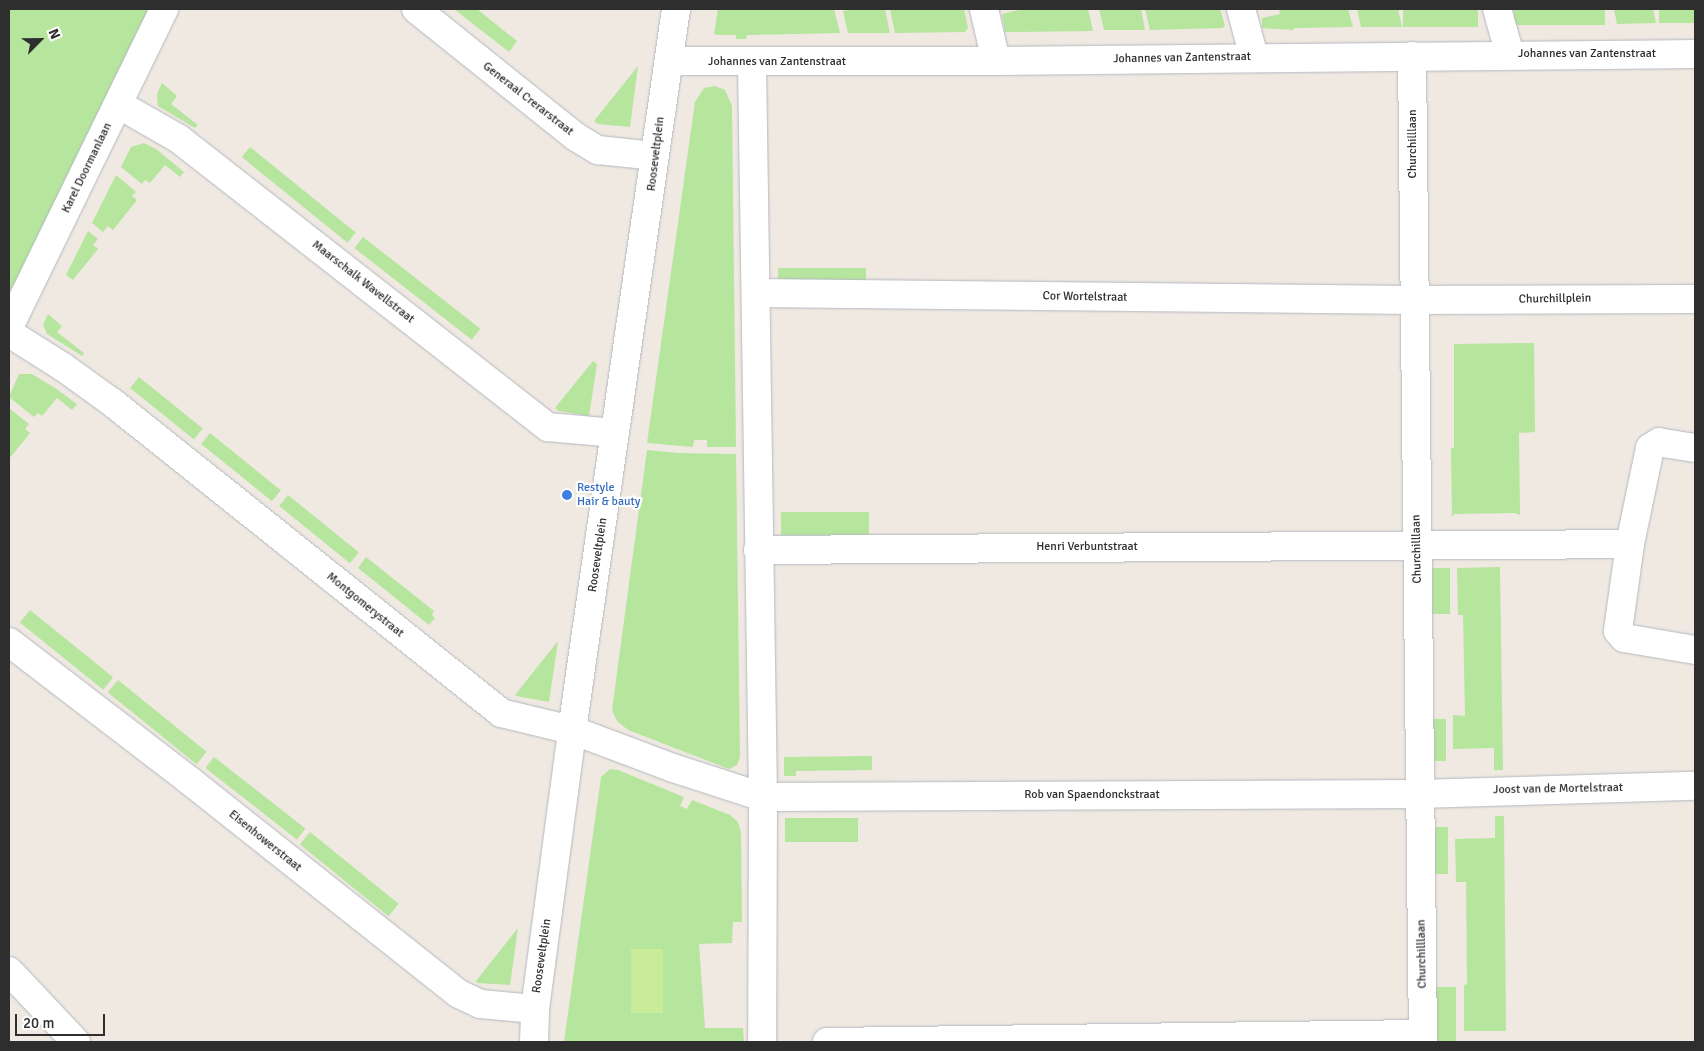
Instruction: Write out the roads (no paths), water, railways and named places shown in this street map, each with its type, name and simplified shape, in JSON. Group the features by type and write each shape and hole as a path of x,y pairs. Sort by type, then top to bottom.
{"street":[{"name":"Karel Doormanlaan","path":"9,327 164,9"},
{"name":"Generaal Crerarstraat","path":"416,9 576,137 598,150 654,156"},
{"name":"Rooseveltplein","path":"534,1042 535,1009 572,730 651,193 654,156 676,9"},
{"path":"984,9 996,61"},
{"path":"1241,9 1254,57"},
{"path":"1497,9 1510,55"},
{"name":"Johannes van Zantenstraat","path":"669,61 752,63 1695,54"},
{"name":"Churchilllaan","path":"1412,56 1423,1038"},
{"path":"752,63 763,797 762,1042"},
{"name":"Maarschalk Wavellstraat","path":"118,104 178,139 548,427 615,433"},
{"name":"Cor Wortelstraat","path":"756,293 1414,300"},
{"name":"Churchillplein","path":"1414,300 1695,299"},
{"name":"Montgomerystraat","path":"9,333 63,367 113,403 500,713 572,730 672,768 763,797"},
{"path":"1695,448 1659,442 1650,448 1630,544 1618,631 1624,638 1695,650"},
{"path":"1417,546 1630,544"},
{"name":"Henri Verbuntstraat","path":"758,550 1417,546"},
{"name":"Eisenhowerstraat","path":"9,642 190,781 458,994 480,1004 535,1009"},
{"name":"Joost van de Mortelstraat","path":"1420,794 1695,786"},
{"name":"Rob van Spaendonckstraat","path":"763,797 1420,794"},
{"path":"9,971 76,1042"},
{"path":"827,1042 1423,1038"}],"place":[{"name":"Restyle Hair & bauty","path":"567,495"}]}
